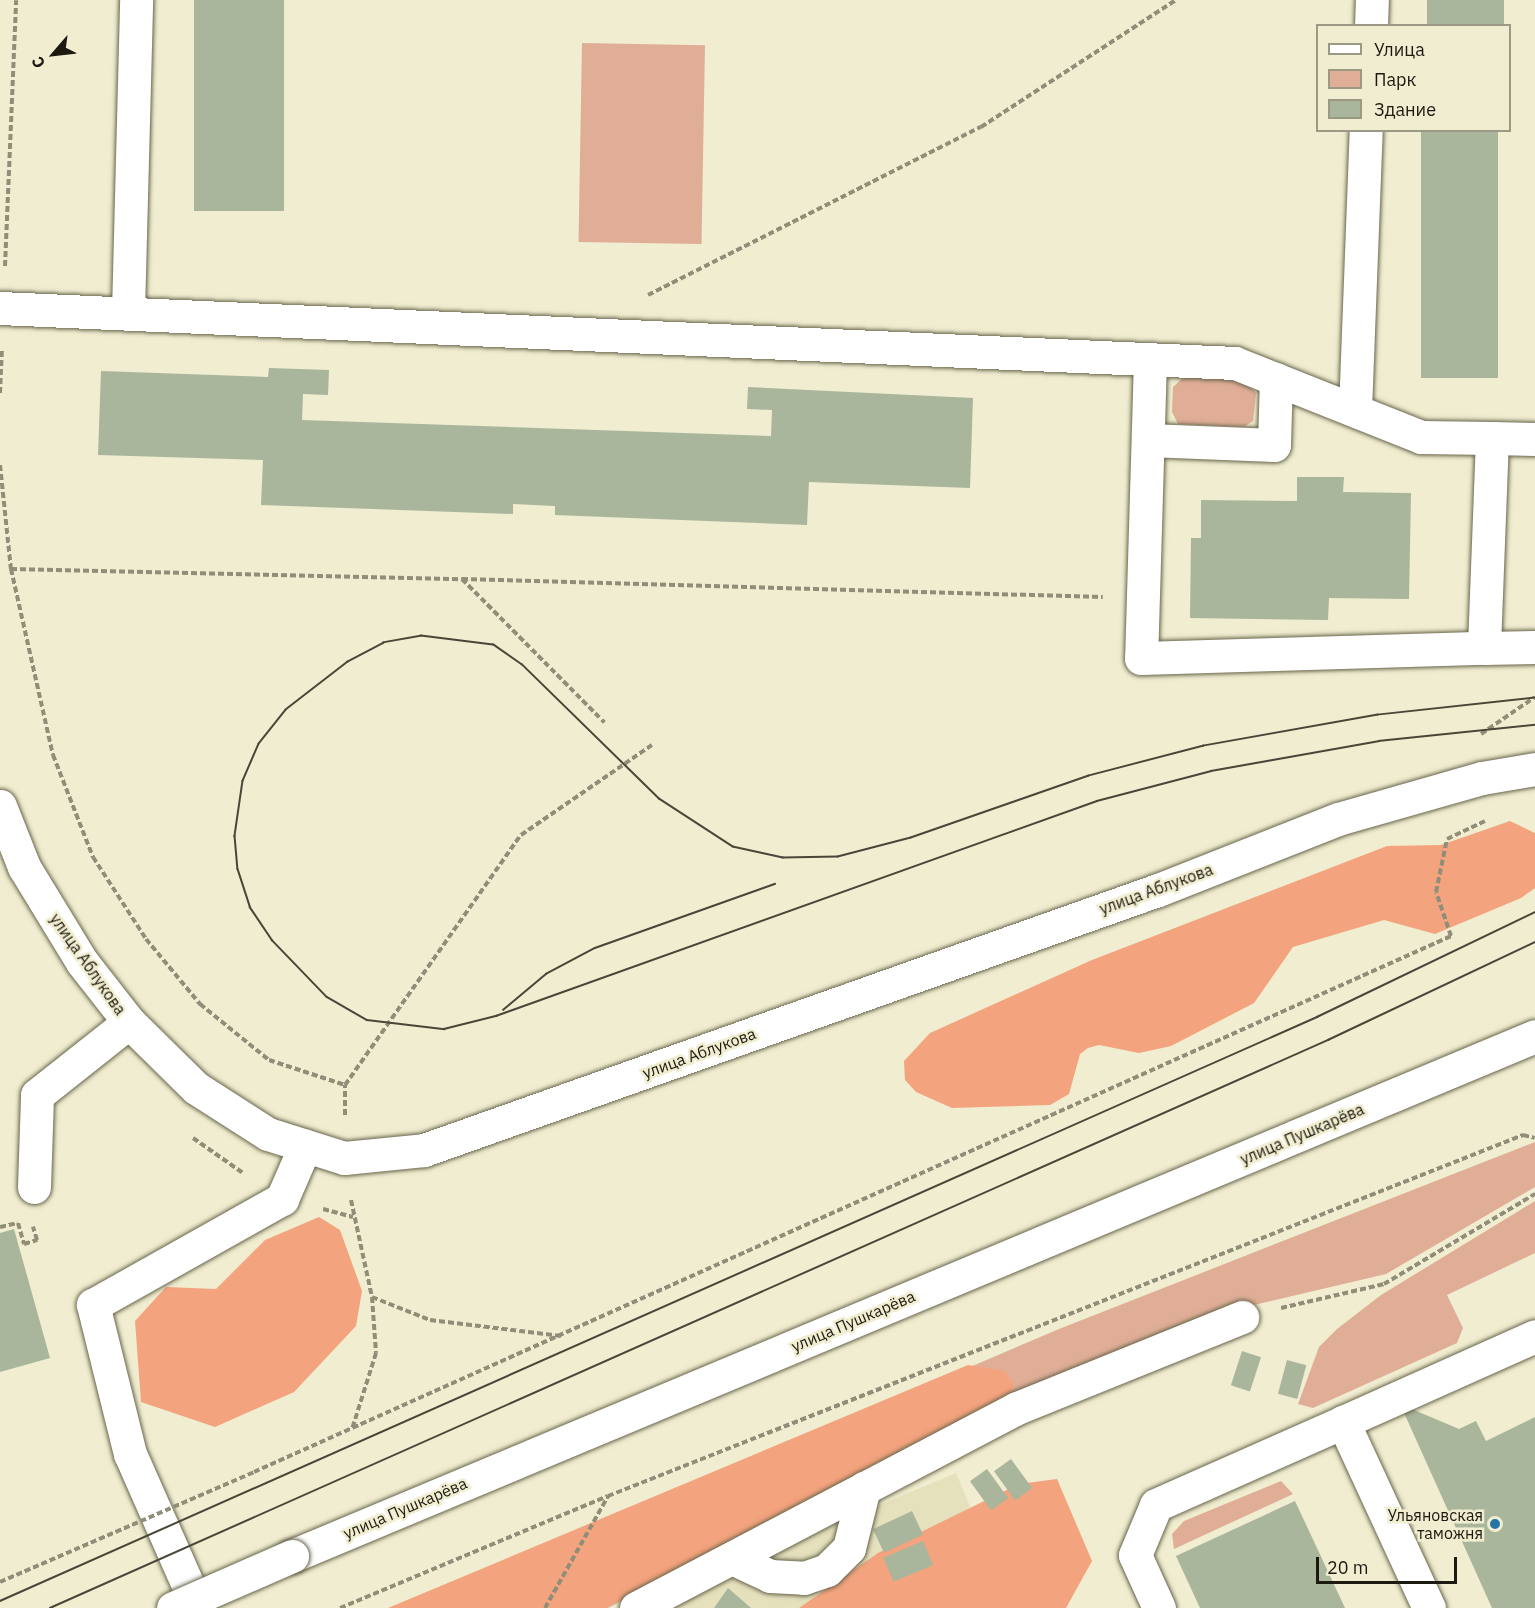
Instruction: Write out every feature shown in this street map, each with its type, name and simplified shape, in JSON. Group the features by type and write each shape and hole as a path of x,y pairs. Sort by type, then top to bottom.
{"street":[{"path":"128,312 136,0"},
{"path":"1371,24 1372,0"},
{"path":"1355,410 1366,132"},
{"path":"2,308 1235,363 1421,437 1535,439"},
{"path":"1150,360 1142,658 1535,646"},
{"path":"1148,440 1274,445 1276,379"},
{"path":"1484,648 1492,438"},
{"name":"улица Аблукова","path":"0,806 24,867 82,962 129,1022 196,1088 268,1134 344,1158 424,1150 1158,890 1338,819 1482,778 1535,769"},
{"path":"34,1187 37,1095 129,1022"},
{"name":"улица Пушкарёва","path":"173,1608 292,1556 1535,1036"},
{"path":"198,1608 130,1454 93,1305 282,1199 305,1146"},
{"path":"636,1608 1017,1408 1242,1317"},
{"path":"1160,1608 1135,1556 1155,1505 1535,1336"},
{"path":"1343,1422 1429,1608"},
{"path":"732,1558 770,1576 804,1578 827,1570 849,1548 864,1488"}],"path":[{"path":"2,308 16,0"},
{"path":"635,301 981,127 1176,0"},
{"path":"0,465 11,569 53,755 93,857 146,939 200,1004 269,1060 345,1085 522,835 652,745"},
{"path":"11,569 1143,598"},
{"path":"462,579 604,722"},
{"path":"0,1582 561,1336 1451,936 1436,892 1447,839 1485,825"},
{"path":"340,1608 608,1496 1523,1135 1535,1138"},
{"path":"1242,1317 1384,1284 1535,1194"},
{"path":"352,1429 376,1353 372,1297 430,1320 561,1336"},
{"path":"545,1608 608,1496"}],"shaded area":[{"path":"1510,821 1535,833 1535,888 1521,898 1435,934 1384,920 1293,947 1254,1003 1171,1046 1139,1053 1099,1045 1088,1048 1080,1054 1069,1094 1050,1105 952,1108 916,1092 905,1080 904,1061 930,1033 1092,960 1387,846 1441,845"},
{"path":"319,1217 340,1230 362,1291 356,1326 294,1392 215,1427 141,1402 135,1321 166,1287 216,1289 265,1240"},
{"path":"968,1365 1005,1371 1013,1384 1012,1395 606,1608 388,1608"},
{"path":"956,1473 1013,1608 632,1608"},
{"path":"1057,1479 1092,1561 1066,1608 799,1608 878,1553 1019,1484"}],"green space":[{"path":"582,43 705,45 702,244 579,242"},
{"path":"1185,376 1241,378 1256,393 1253,421 1244,427 1178,424 1172,412 1173,387"},
{"path":"1535,1142 1535,1187 1386,1274 1237,1309 1053,1381 608,1608 406,1608 1059,1329"},
{"path":"1535,1201 1535,1253 1447,1295 1463,1328 1457,1343 1313,1408 1298,1404 1319,1347 1337,1329 1381,1295"},
{"path":"1281,1481 1293,1494 1174,1549 1172,1534 1184,1521"}],"building":[{"path":"194,0 284,0 284,211 194,211"},
{"path":"1427,0 1504,0 1504,24 1427,24"},
{"path":"1421,132 1498,132 1498,378 1421,378"},
{"path":"269,368 329,370 328,395 303,394 302,420 771,436 772,410 747,409 748,387 973,398 970,488 809,482 807,525 555,515 555,506 513,504 513,514 261,505 263,460 98,455 101,371 268,377"},
{"path":"1297,477 1344,477 1343,492 1411,493 1409,599 1329,598 1328,620 1190,618 1191,538 1201,538 1201,500 1297,501"},
{"path":"14,1229 50,1358 0,1372 0,1233"},
{"path":"1242,1351 1261,1357 1250,1391 1231,1385"},
{"path":"1287,1360 1306,1365 1297,1399 1278,1394"},
{"name":"Ульяновская таможня","path":"1400,1404 1459,1429 1476,1421 1486,1441 1535,1417 1535,1608 1492,1608"},
{"path":"1011,1459 1032,1488 1015,1500 994,1471"},
{"path":"987,1469 1008,1498 991,1510 970,1481"},
{"path":"1295,1501 1345,1608 1200,1608 1176,1556"},
{"path":"912,1511 923,1535 884,1553 873,1529"},
{"path":"923,1541 933,1565 894,1582 883,1558"},
{"path":"728,1588 751,1608 714,1608"}],"tram line":[{"path":"1535,698 1378,715 1204,746 1089,776 911,838 838,857 783,858 733,847 659,799 522,665 493,645 422,636 384,643 348,662 286,710 259,744 243,781 235,836 238,869 250,907 272,940 327,997 367,1020 444,1029 496,1016 1097,801 1211,771 1379,741 1535,725"},
{"path":"503,1010 546,974 595,948 775,884"},
{"path":"0,1601 1317,1017 1535,912"},
{"path":"50,1608 1328,1040 1535,942"}],"place":[{"name":"Ульяновская таможня","path":"1495,1524"}]}
